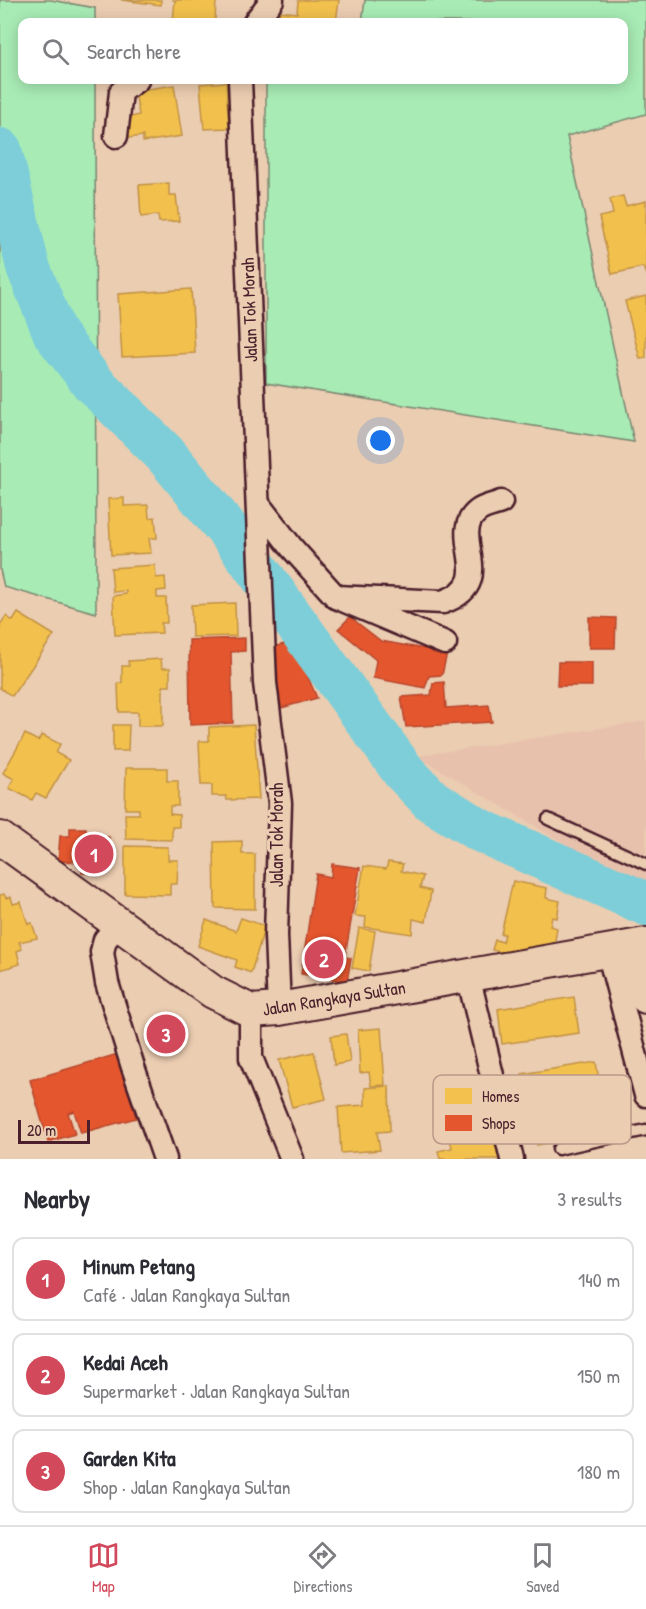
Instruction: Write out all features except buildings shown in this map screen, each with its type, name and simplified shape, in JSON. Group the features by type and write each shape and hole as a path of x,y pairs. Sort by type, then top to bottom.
{"street":[{"path":"258,18 272,0"},
{"path":"116,136 121,92 132,84"},
{"name":"Jalan Tok Morah","path":"240,84 265,683 280,803 276,926 265,1010 251,1058 292,1159"},
{"path":"336,597 434,602 443,602 458,597 468,587 471,570 469,520 479,510 501,502"},
{"path":"258,504 292,548 336,597 445,643"},
{"name":"Jalan Rangkaya Sultan","path":"0,838 213,992 265,1010 629,947"},
{"path":"118,924 105,940 102,952 107,983 165,1159"},
{"path":"629,947 646,997"},
{"path":"629,947 646,1095"},
{"path":"468,975 492,1075"},
{"path":"508,1144 512,1159"}],"lane":[{"path":"548,819 646,864"},
{"path":"631,1133 646,1130"},
{"path":"558,1149 581,1144"}],"shaded area":[{"path":"646,721 646,892 417,756"}],"green space":[{"path":"0,0 51,0 95,8 95,18 18,18 18,84 95,84 96,613 4,587 0,570"},
{"path":"365,0 646,0 646,114 567,136 634,442 266,383 266,84 628,84 628,18 363,18"}],"waterway":[{"path":"0,150 28,267 55,334 93,383 165,454 235,539 404,772 432,801 479,830 646,904"}],"place":[{"name":"Minum Petang","path":"94,854"},
{"name":"Kedai Aceh","path":"324,959"},
{"name":"Garden Kita","path":"166,1034"}]}
